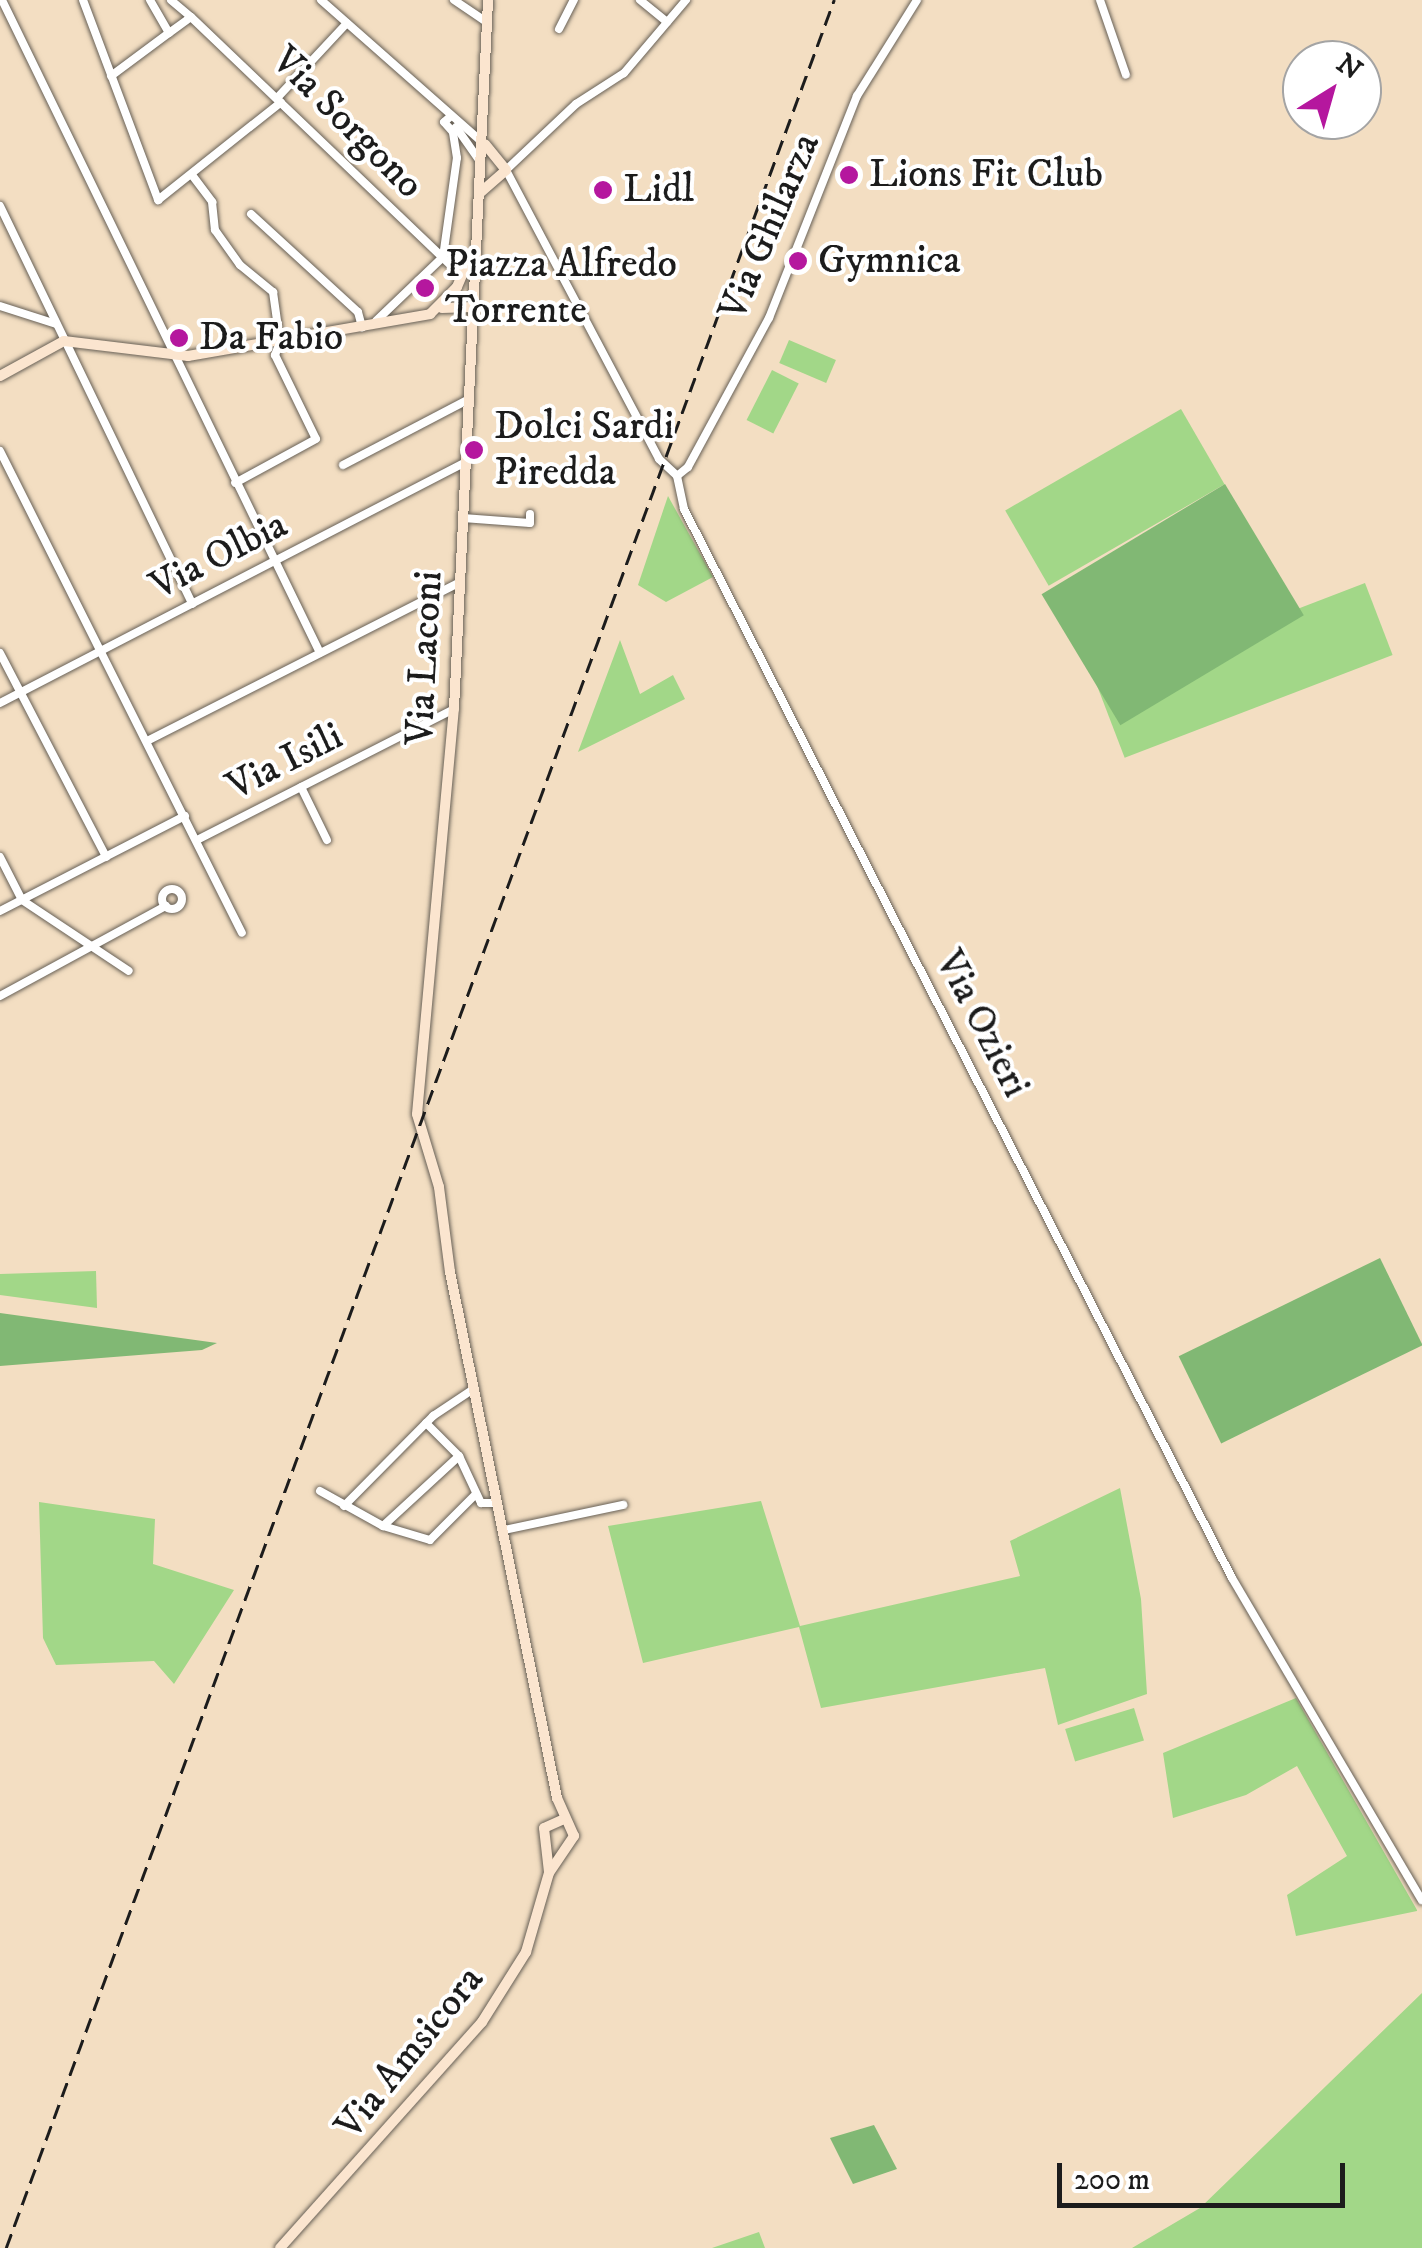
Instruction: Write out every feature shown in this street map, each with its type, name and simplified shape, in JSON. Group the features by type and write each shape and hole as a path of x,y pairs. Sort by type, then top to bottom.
{"street":[{"path":"2,0 169,352 320,654"},
{"path":"83,0 158,200 280,100 346,23"},
{"path":"150,0 169,33"},
{"name":"Via Sorgono","path":"172,0 460,274"},
{"path":"322,0 452,120 484,144"},
{"path":"454,0 487,22"},
{"path":"488,0 484,144 494,166 624,73 686,0"},
{"path":"559,29 574,0"},
{"path":"640,0 667,22"},
{"name":"Via Ghilarza","path":"677,476 688,467 768,318 857,96 918,0"},
{"path":"1100,0 1126,75"},
{"path":"110,76 190,17"},
{"path":"367,326 442,258 457,158 454,132 444,122 452,120"},
{"name":"Via Ozieri","path":"452,120 494,166 659,459 677,476 684,508 1223,1560 1304,1710 1422,1900"},
{"name":"Via Laconi","path":"474,1388 439,1187 420,1126 454,709 473,308 470,256 480,193 494,166"},
{"path":"192,174 212,202 215,230 240,265 273,292 280,342 275,356 316,439 235,483"},
{"path":"0,206 192,604"},
{"path":"252,214 358,312 367,326"},
{"path":"442,308 470,256"},
{"path":"0,306 56,324"},
{"path":"0,376 64,341 188,356 367,326 442,308 473,308"},
{"path":"343,464 469,399"},
{"path":"0,451 242,932"},
{"name":"Via Olbia","path":"0,703 466,462"},
{"path":"462,518 530,524 530,514"},
{"path":"147,740 459,583"},
{"path":"0,653 106,857"},
{"name":"Via Isili","path":"197,840 454,709"},
{"path":"301,788 327,840"},
{"path":"0,911 185,816"},
{"path":"0,857 22,900 129,971"},
{"path":"0,996 166,906"},
{"path":"344,1506 426,1423 474,1388 558,1798 559,1819 574,1836 562,1849 548,1844"},
{"path":"426,1423 460,1456 481,1504 498,1504"},
{"path":"383,1526 460,1456"},
{"path":"320,1491 383,1526 430,1540 476,1494"},
{"path":"504,1530 623,1505"},
{"name":"Via Amsicora","path":"549,1873 548,1844 543,1832 559,1819"},
{"name":"Via Amsicora","path":"280,2248 482,2022 526,1952 549,1873 562,1849"}],"green space":[{"path":"789,340 836,360 826,383 779,363"},
{"path":"772,370 799,384 773,434 747,420"},
{"path":"1181,409 1224,484 1049,586 1005,510"},
{"path":"1225,484 1304,615 1120,725 1042,594"},
{"path":"668,496 713,577 666,602 638,585"},
{"path":"1365,583 1393,655 1125,758 1097,686"},
{"path":"620,640 640,694 673,675 685,699 578,752"},
{"path":"1380,1258 1422,1345 1221,1443 1179,1356"},
{"path":"96,1271 97,1308 0,1295 0,1274"},
{"path":"0,1313 217,1343 202,1350 0,1366"},
{"path":"1120,1488 1141,1599 1147,1694 1058,1725 1045,1668 821,1708 799,1627 643,1663 608,1526 761,1501 800,1626 1020,1576 1010,1541"},
{"path":"39,1502 155,1519 153,1564 234,1590 174,1684 154,1661 56,1665 43,1638"},
{"path":"1296,1698 1417,1911 1296,1936 1287,1895 1347,1856 1297,1766 1246,1795 1173,1818 1163,1753"},
{"path":"1134,1708 1144,1741 1075,1762 1065,1729"},
{"path":"1422,1993 1422,2248 1132,2248 1200,2208"},
{"path":"874,2125 897,2169 853,2184 830,2138"},
{"path":"759,2232 765,2248 712,2248"}],"railway":[{"path":"6,2248 834,0"}],"place":[{"name":"Lions Fit Club","path":"849,175"},
{"name":"Lidl","path":"603,190"},
{"name":"Gymnica","path":"798,261"},
{"name":"Piazza Alfredo Torrente","path":"425,288"},
{"name":"Da Fabio","path":"179,338"},
{"name":"Dolci Sardi Piredda","path":"474,450"}]}
